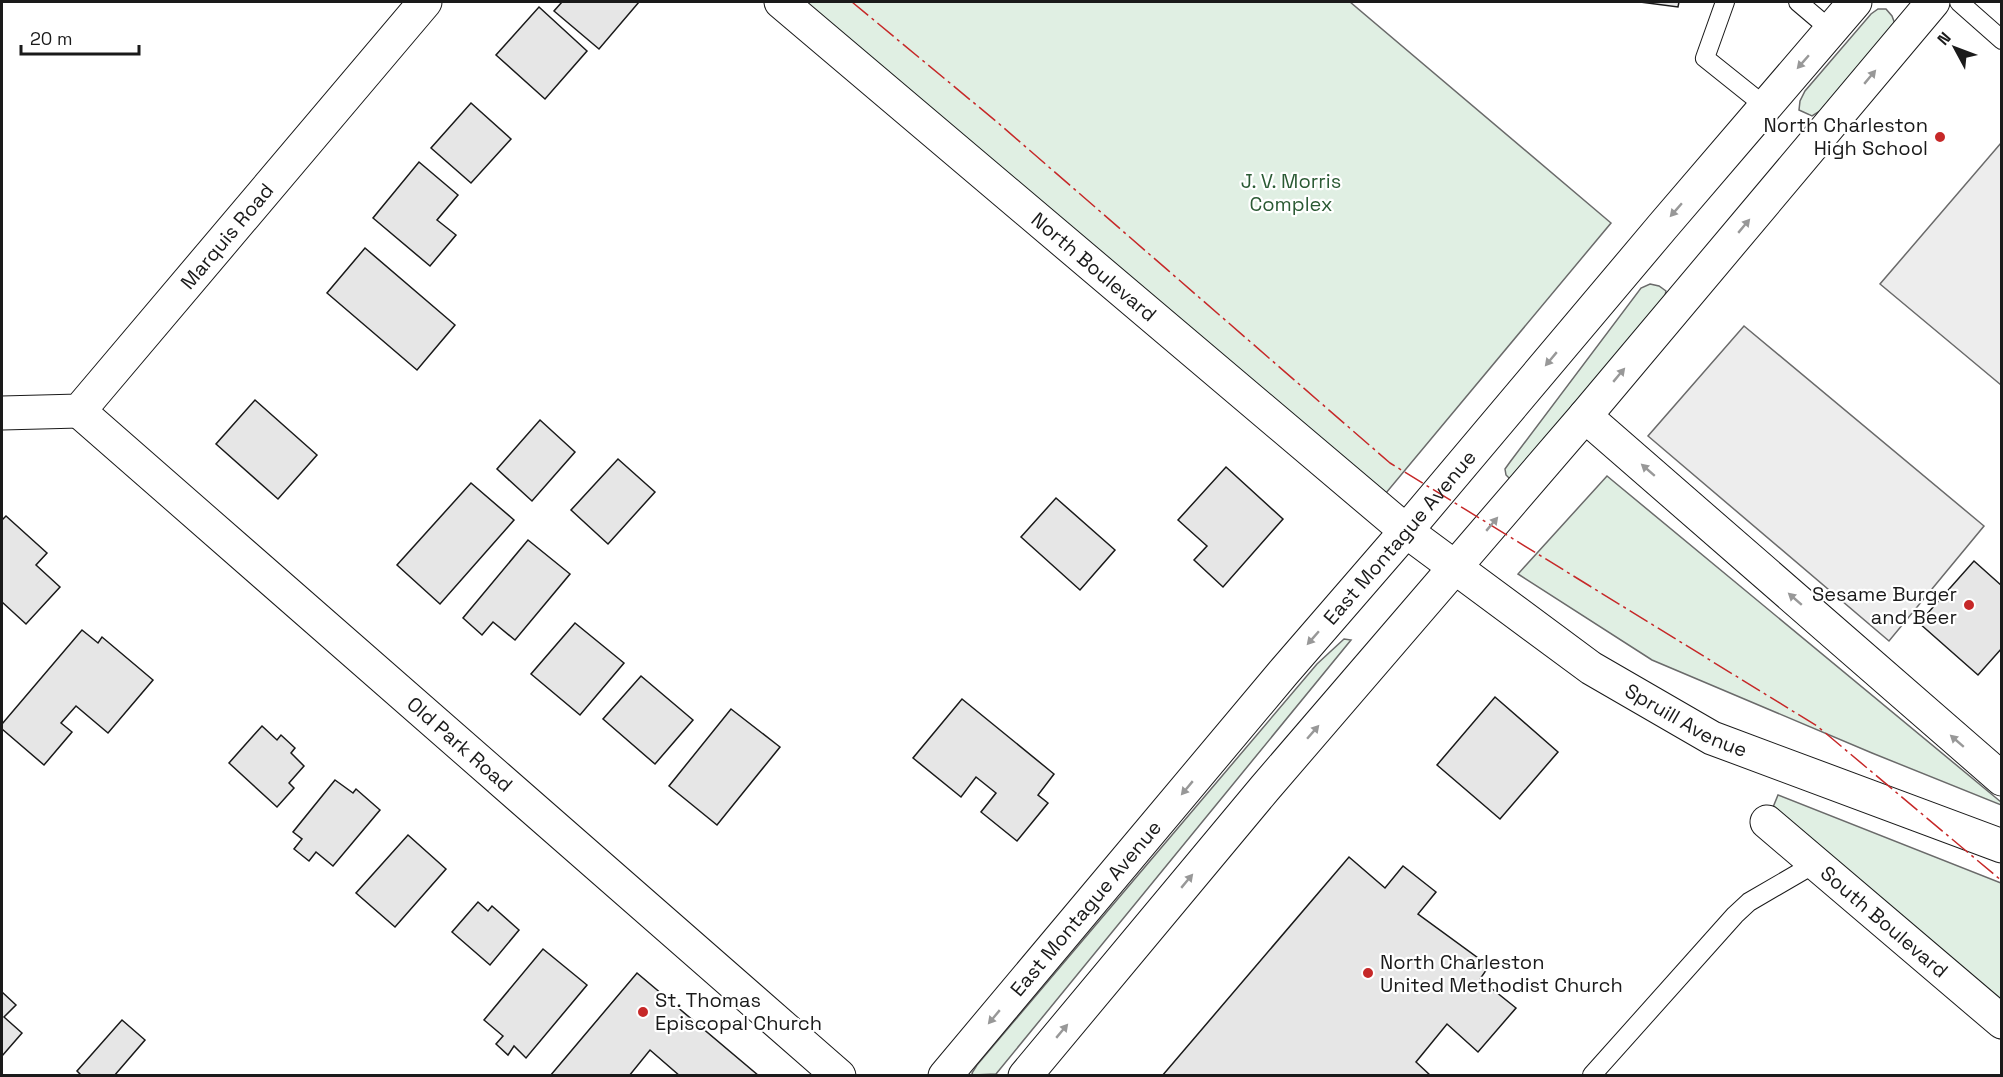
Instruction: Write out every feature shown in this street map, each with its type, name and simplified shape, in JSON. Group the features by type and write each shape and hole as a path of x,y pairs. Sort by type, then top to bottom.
{"street":[{"name":"Marquis Road","path":"79,411 425,2"},
{"name":"North Boulevard","path":"781,2 1406,531"},
{"name":"East Montague Avenue","path":"945,1076 1283,673 1855,2"},
{"path":"1025,1076 1264,788 1585,416 1933,2"},
{"path":"2,413 79,411"},
{"name":"Old Park Road","path":"79,411 839,1076"},
{"path":"1585,416 2001,779"},
{"name":"Spruill Avenue","path":"1406,531 1591,668 1712,738 2001,846"},
{"name":"South Boulevard","path":"1767,822 2001,1022"}],"lane":[{"path":"1725,2 1705,58 1765,106"},
{"path":"1798,2 1831,30"},
{"path":"1959,2 2001,40"},
{"path":"1592,1075 1735,915 1749,902 1816,863"}],"green space":[{"name":"J. V. Morris Complex","path":"781,2 1350,2 1611,223 1376,505"},
{"path":"1878,9 1886,9 1895,24 1820,111 1812,116 1799,110 1805,91 1871,14"},
{"path":"1650,284 1666,291 1664,301 1510,479 1505,469 1510,462 1641,288"},
{"path":"1607,476 2001,802 2001,805 1652,660 1518,574"},
{"path":"1344,639 1351,640 996,1074 973,1075 977,1065 1317,664"},
{"path":"1778,795 2001,883 2001,1012 1767,822"}],"shaded area":[{"path":"2001,143 2001,385 1880,284"},
{"path":"1744,326 1984,526 1889,641 1648,436"}],"building":[{"path":"562,2 639,2 599,49 554,11"},
{"path":"1640,2 1679,2 1678,7"},
{"path":"539,7 587,51 545,99 496,55"},
{"path":"471,103 511,139 471,183 431,148"},
{"path":"419,162 458,195 437,220 456,235 430,266 373,218"},
{"path":"365,248 455,325 417,370 327,293"},
{"path":"255,400 317,455 278,499 216,444"},
{"path":"540,420 575,452 532,501 497,469"},
{"path":"618,459 655,492 608,544 571,510"},
{"path":"1226,467 1283,519 1223,587 1194,560 1207,546 1178,520"},
{"path":"471,483 514,520 440,604 397,565"},
{"path":"1056,498 1115,550 1080,590 1021,537"},
{"path":"6,516 47,553 36,565 60,587 26,624 2,602 2,520"},
{"path":"528,540 570,574 515,640 493,622 482,635 463,618"},
{"name":"Sesame Burger and Beer","path":"1974,561 2002,586 2002,648 1978,675 1919,623"},
{"path":"575,623 624,663 580,715 531,674"},
{"path":"82,630 98,643 102,637 153,680 108,733 76,706 61,723 72,732 44,765 2,729 2,724"},
{"path":"641,676 693,720 655,764 603,719"},
{"path":"1495,697 1558,752 1500,819 1437,765"},
{"path":"962,699 1054,774 1038,795 1048,803 1017,841 981,812 996,793 976,777 961,797 913,758"},
{"path":"731,709 780,747 717,825 669,786"},
{"path":"262,726 277,740 281,735 295,748 291,753 304,766 289,783 294,788 277,807 229,763"},
{"path":"335,780 353,793 356,789 380,810 333,866 316,852 309,861 294,849 302,839 293,832"},
{"path":"408,835 446,869 395,927 356,893"},
{"name":"North Charleston United Methodist Church","path":"1349,857 1385,888 1403,866 1436,892 1418,914 1489,966 1480,979 1516,1008 1478,1052 1447,1024 1416,1062 1431,1076 1162,1076"},
{"path":"478,902 488,911 492,906 519,930 490,965 452,932"},
{"path":"543,949 587,985 526,1058 514,1046 508,1055 496,1044 503,1036 484,1020"},
{"name":"St. Thomas Episcopal Church","path":"637,973 759,1076 680,1076 650,1050 629,1076 550,1076"},
{"path":"2,992 16,1005 4,1017 22,1033 2,1056"},
{"path":"122,1020 145,1040 114,1076 82,1076 77,1071"}],"power":[{"path":"852,2 997,122 1390,463 1817,726 2002,881"}],"place":[{"name":"North Charleston High School","path":"1940,137"},
{"name":"Sesame Burger and Beer","path":"1969,605"},
{"name":"North Charleston United Methodist Church","path":"1368,973"},
{"name":"St. Thomas Episcopal Church","path":"643,1012"}]}
